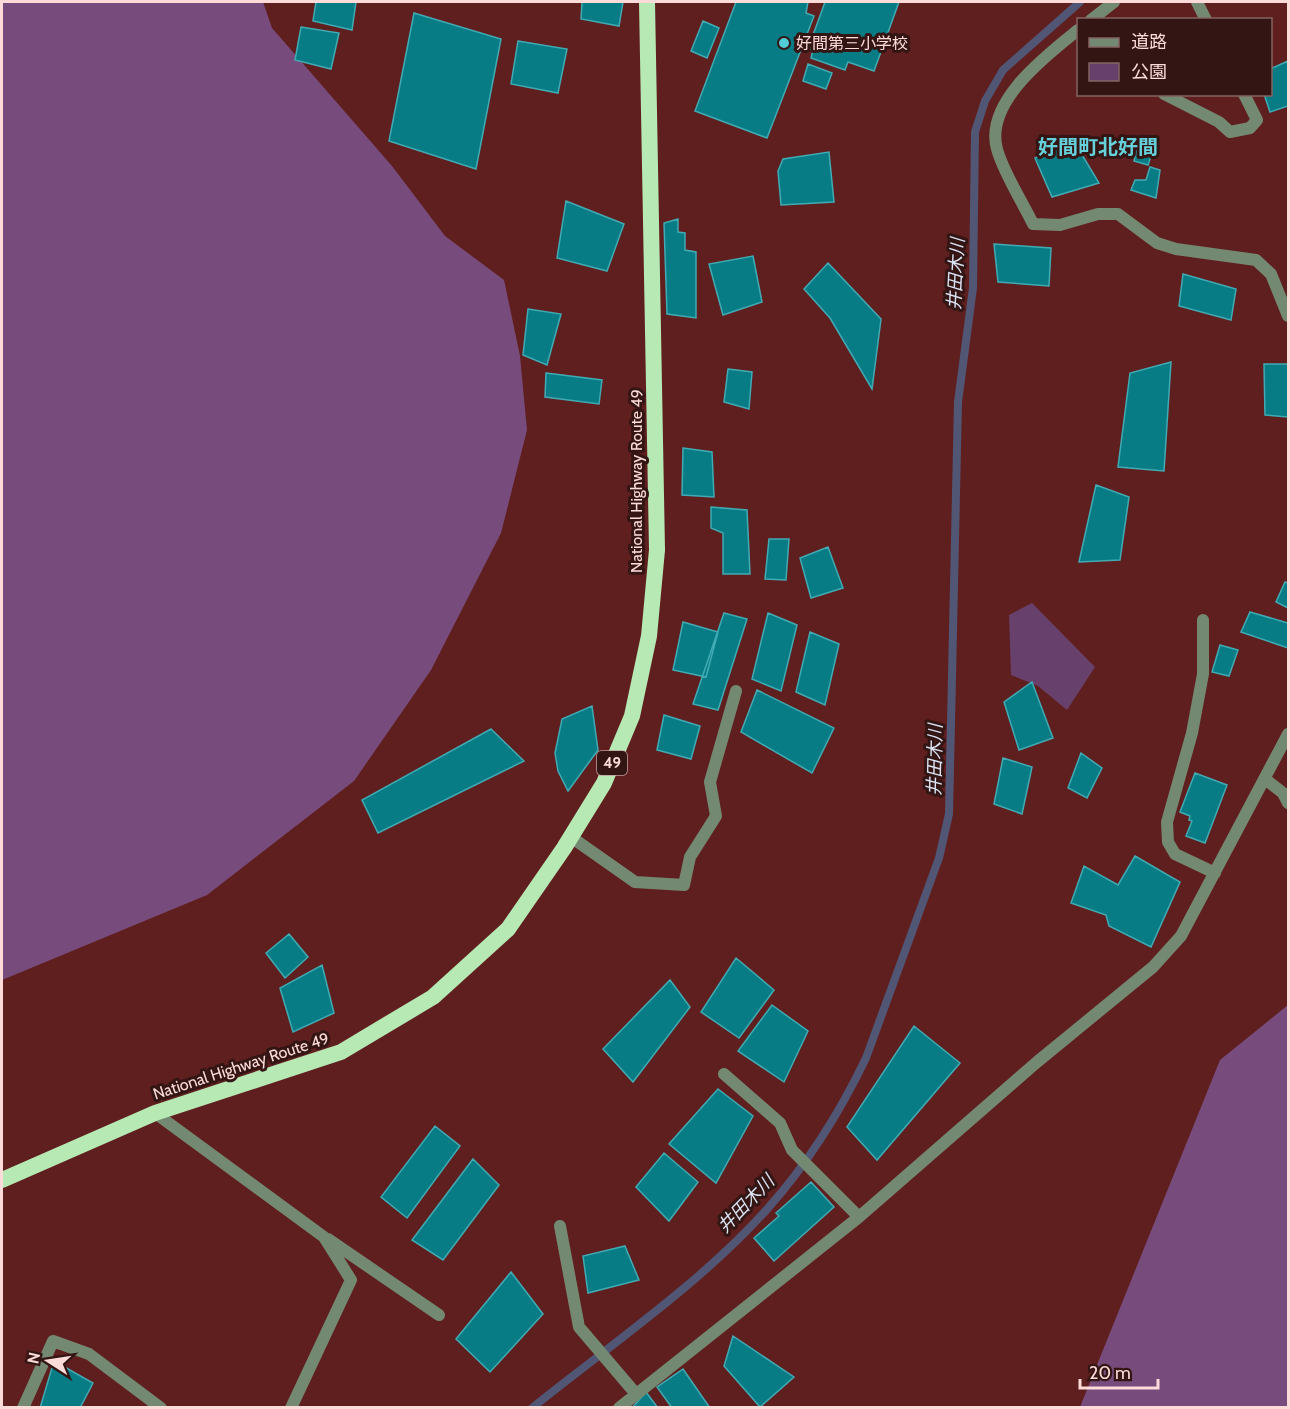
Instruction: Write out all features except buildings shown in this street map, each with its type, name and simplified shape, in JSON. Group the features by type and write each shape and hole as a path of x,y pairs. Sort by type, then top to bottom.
{"highway":[{"name":"National Highway Route 49","path":"2,1180 155,1113 341,1052 433,997 508,929 571,837 604,783 632,716 649,636 657,550 647,2"}],"street":[{"path":"1094,18 1114,2"},
{"path":"1197,2 1205,18"},
{"path":"1077,31 1040,61 1018,84 1006,102 996,130 996,148 1033,224 1060,225 1098,214 1118,214 1157,243 1176,249 1256,260 1272,274 1288,316"},
{"path":"1168,96 1219,122 1230,132 1250,128 1257,120 1245,96"},
{"path":"1203,620 1203,674 1192,733 1167,822 1168,842 1175,854 1215,873"},
{"path":"571,837 635,882 684,885 690,857 716,816 710,782 736,691"},
{"path":"619,1407 859,1217 1037,1062 1153,967 1181,936 1288,734"},
{"path":"1265,779 1283,793 1288,803"},
{"path":"724,1074 780,1123 792,1150 859,1217"},
{"path":"155,1113 324,1237 439,1315"},
{"path":"560,1226 579,1327 636,1394"},
{"path":"291,1407 351,1281 324,1237"},
{"path":"23,1407 53,1341 89,1354 161,1407"}],"green space":[{"path":"1032,603 1095,667 1067,710 1038,686 1011,675 1009,615"}],"shaded area":[{"path":"2,2 263,2 272,28 392,166 445,236 504,280 520,356 527,430 501,533 431,670 354,781 207,895 2,980"},
{"path":"1288,1005 1288,1407 1080,1407 1220,1060"}],"waterway":[{"name":"井田木川","path":"532,1408 655,1312 744,1234 769,1207 810,1154 835,1116 866,1058 939,858 949,814 958,402 973,288 975,132 985,101 1003,70 1080,2"}],"place":[{"name":"好間第三小学校","path":"784,43"}],"district":[{"name":"好間町北好間","path":"1098,147"}]}
